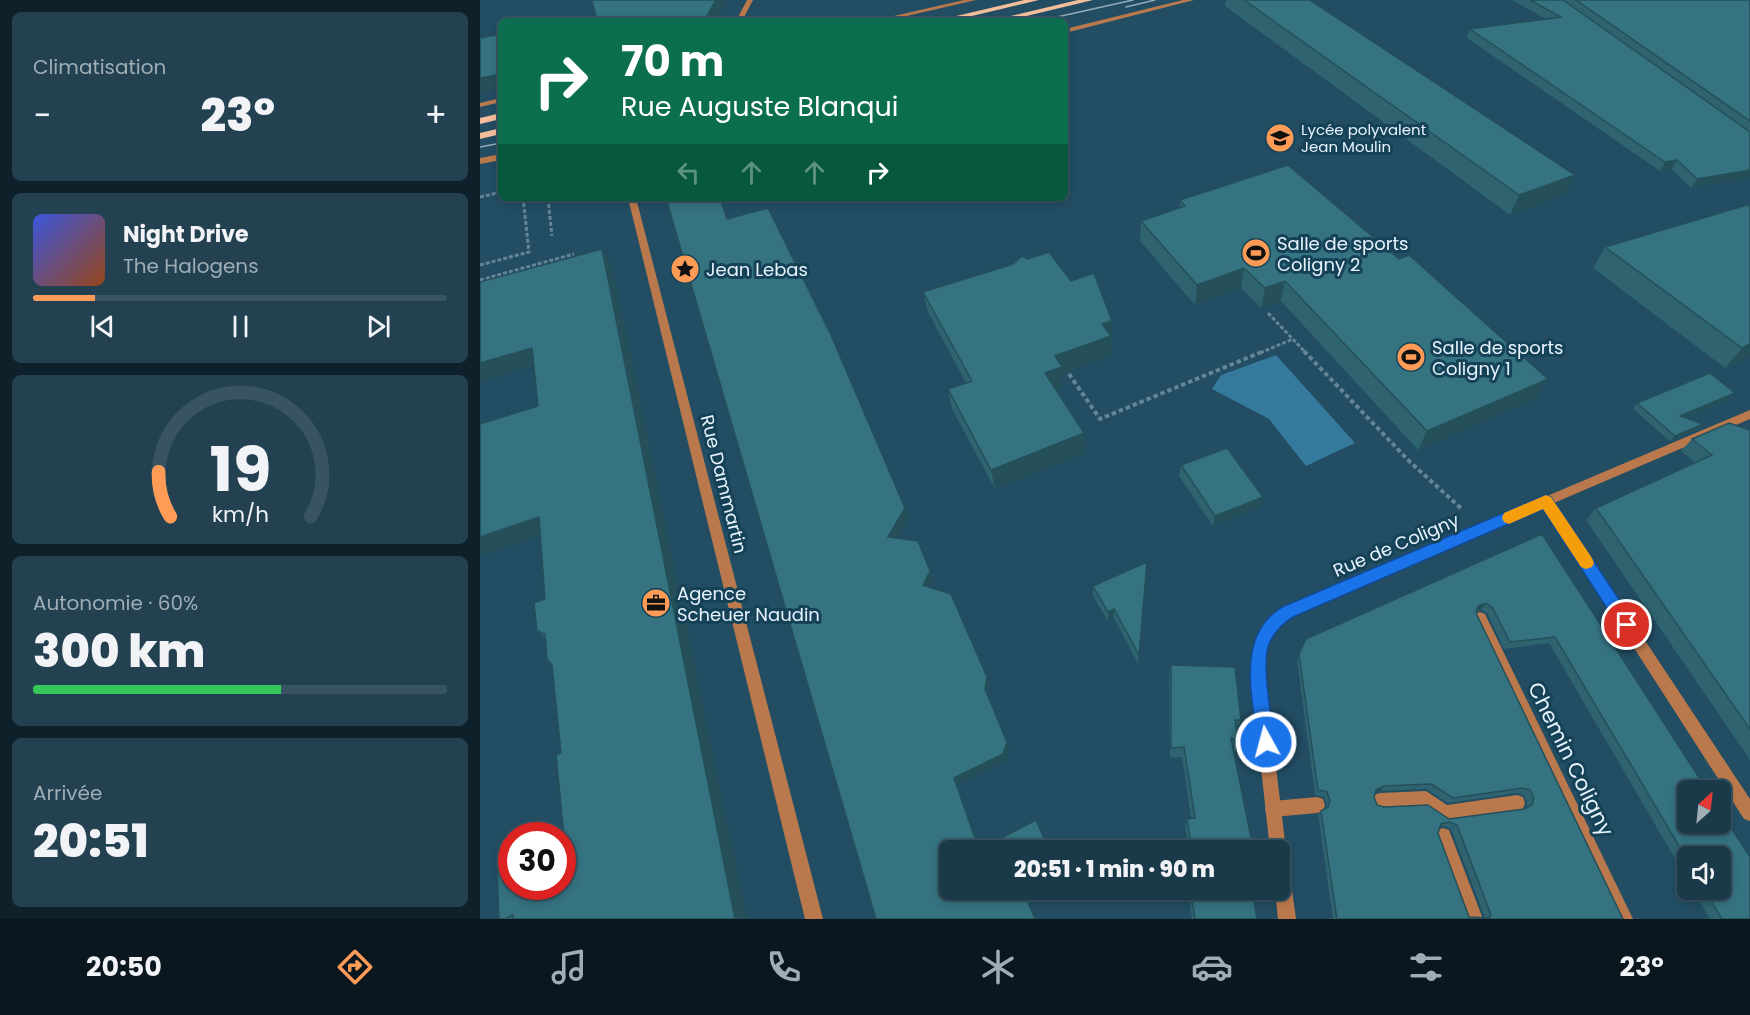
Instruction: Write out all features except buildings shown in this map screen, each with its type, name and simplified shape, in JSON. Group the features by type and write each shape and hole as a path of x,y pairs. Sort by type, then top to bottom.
{"main road":[{"path":"953,18 1035,0"},
{"path":"1008,18 1089,0"},
{"path":"480,121 498,117"},
{"path":"480,136 498,132"}],"street":[{"path":"741,18 750,0"},
{"path":"889,18 973,0"},
{"path":"1068,30 1191,0"},
{"path":"480,105 498,101"},
{"path":"480,161 498,158"},
{"name":"Rue Dammartin","path":"634,201 814,919"},
{"name":"Rue de Coligny","path":"1277,840 1258,676 1261,643 1275,620 1288,612 1750,414"},
{"path":"1546,501 1750,813"},
{"name":"Chemin Coligny","path":"1480,618 1624,919"},
{"path":"1380,801 1426,800 1445,813 1517,803"},
{"path":"1273,809 1317,805"},
{"path":"1443,836 1474,919"},
{"path":"1285,900 1287,919"}],"path":[{"path":"480,197 498,193"},
{"path":"480,265 529,252 523,201"},
{"path":"548,201 552,236"},
{"path":"480,280 574,254"},
{"path":"1268,313 1410,462 1484,529"},
{"path":"1070,374 1100,419 1293,339"}],"shaded area":[{"path":"1276,355 1355,443 1306,466 1269,419 1212,389 1221,375"}],"tram line":[{"path":"1052,18 1133,0"},
{"path":"1126,7 1155,0"},
{"path":"480,147 498,144"}],"slow traffic":[{"path":"1509,518 1546,501 1586,563"}],"place":[{"name":"Lycée polyvalent Jean Moulin","path":"1280,138"},
{"name":"Salle de sports Coligny 2","path":"1256,253"},
{"name":"Jean Lebas","path":"685,269"},
{"name":"Salle de sports Coligny 1","path":"1411,357"},
{"name":"Agence Scheuer Naudin","path":"656,603"}],"route":[{"path":"1266,742 1258,660 1261,643 1275,620 1288,612 1546,501 1627,625"}]}
